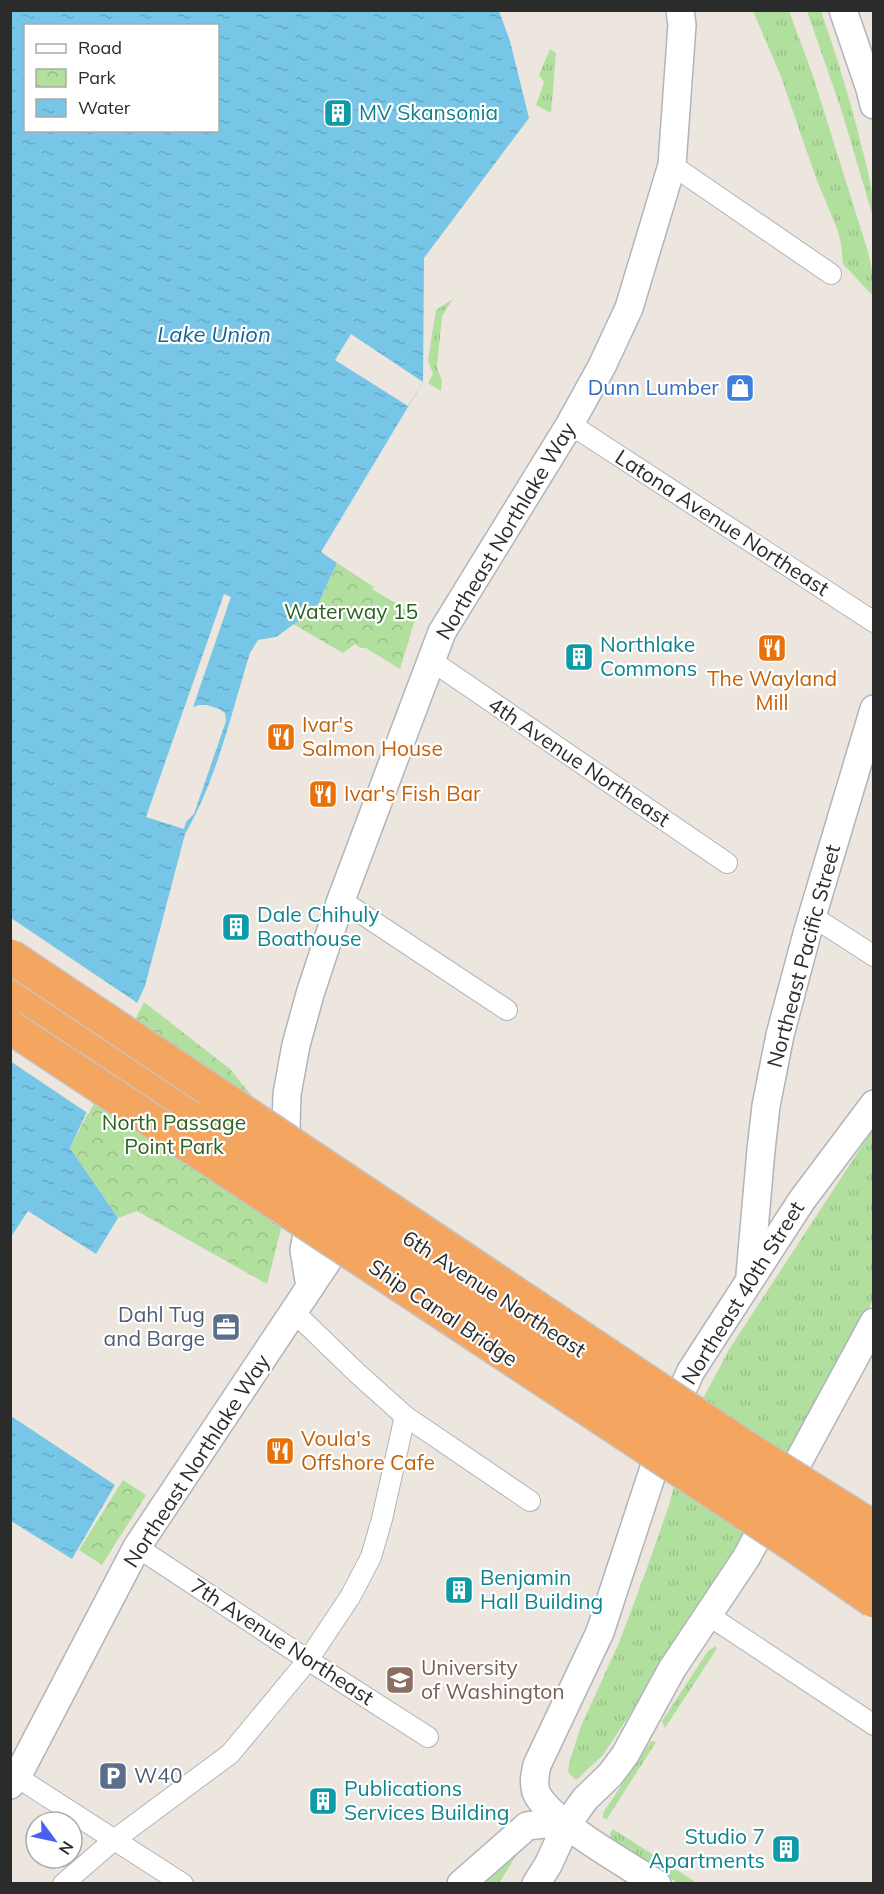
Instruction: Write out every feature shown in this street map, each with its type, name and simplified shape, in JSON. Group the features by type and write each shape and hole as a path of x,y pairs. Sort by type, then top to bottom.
{"highway":[{"path":"10,956 738,1442 873,1528"},
{"name":"Ship Canal Bridge","path":"10,994 873,1566"},
{"name":"Ship Canal Bridge","path":"10,1027 795,1546 873,1601"},
{"path":"715,1463 810,1546 873,1611"}],"street":[{"name":"Northeast Northlake Way","path":"316,1179 294,1156 288,1141 286,1125 287,1094 304,1014 341,900 442,632 570,424 602,366 629,308 672,165 682,25 681,10"},
{"path":"843,10 870,89 873,105"},
{"path":"672,165 831,274"},
{"name":"Latona Avenue Northeast","path":"570,424 873,622"},
{"name":"4th Avenue Northeast","path":"432,661 727,863"},
{"name":"Northeast Pacific Street","path":"750,1279 760,1150 766,1106 786,1006 873,709"},
{"path":"341,900 507,1011"},
{"path":"812,916 873,956"},
{"name":"Northeast 40th Street","path":"566,1826 535,1790 534,1779 537,1765 600,1632 673,1410 691,1371 750,1279 802,1200 873,1104"},
{"path":"316,1179 304,1250 310,1287 361,1262 403,1235"},
{"name":"6th Avenue Northeast","path":"316,1179 673,1410"},
{"name":"Northeast Northlake Way","path":"14,1781 137,1547 362,1208"},
{"path":"294,1312 405,1416 530,1501"},
{"path":"536,1884 548,1865 566,1826 585,1799 626,1755 672,1669 746,1558 873,1322"},
{"path":"63,1884 114,1840 230,1754 308,1660 350,1597 371,1557 405,1416"},
{"name":"7th Avenue Northeast","path":"137,1547 428,1737"},
{"path":"708,1615 873,1725"},
{"path":"14,1781 183,1884"},
{"path":"461,1884 527,1826 544,1824 566,1826 657,1884"}],"green space":[{"path":"753,11 789,11 812,73 868,252 873,274 873,296 843,264 838,231 816,178 780,74"},
{"path":"807,11 821,11 837,60 868,171 873,217 842,112"},
{"path":"550,49 556,53 551,113 536,105 544,82 539,75"},
{"path":"453,299 442,316 437,367 442,381 441,391 428,383 433,374 428,360 436,310"},
{"name":"Waterway 15","path":"337,563 374,587 372,589 416,616 400,669 366,648 355,644 343,653 293,624 316,604"},
{"name":"North Passage Point Park","path":"144,1002 230,1069 288,1141 283,1221 267,1284 137,1211 118,1218 70,1148"},
{"path":"873,1129 873,1300 800,1440 738,1551 603,1755 576,1780 568,1772 581,1726 619,1643 646,1571 701,1402 730,1348"},
{"path":"123,1480 146,1495 102,1565 79,1550"},
{"path":"716,1646 716,1650 665,1728 662,1721 708,1651"},
{"path":"651,1741 656,1742 607,1819 603,1818 603,1813"},
{"path":"613,1829 697,1883 678,1883 610,1839"},
{"path":"519,1849 499,1883 480,1884"}],"water":[{"name":"Lake Union","path":"11,11 499,11 510,41 529,118 424,258 423,382 321,552 337,563 318,604 276,637 258,640 250,653 215,769 185,834 145,986 70,1148 118,1218 96,1254 28,1211 11,1237"},
{"path":"11,1416 115,1485 72,1559 11,1521"}],"pier":[{"path":"351,334 423,382 408,406 335,360"},
{"path":"224,594 231,597 193,707 207,705 219,709 225,713 226,721 194,814 186,822 184,829 146,817"},
{"path":"11,918 139,1004 89,1114 10,1061"}],"place":[{"name":"MV Skansonia","path":"338,113"},
{"name":"Dunn Lumber","path":"740,388"},
{"name":"The Wayland Mill","path":"772,648"},
{"name":"Northlake Commons","path":"579,657"},
{"name":"Ivar's Salmon House","path":"281,737"},
{"name":"Ivar's Fish Bar","path":"323,794"},
{"name":"Dale Chihuly Boathouse","path":"236,927"},
{"name":"Dahl Tug and Barge","path":"226,1327"},
{"name":"Voula's Offshore Cafe","path":"280,1451"},
{"name":"Benjamin Hall Building","path":"459,1590"},
{"name":"University of Washington","path":"400,1680"},
{"name":"W40","path":"113,1776"},
{"name":"Publications Services Building","path":"323,1801"},
{"name":"Studio 7 Apartments","path":"786,1849"}]}
